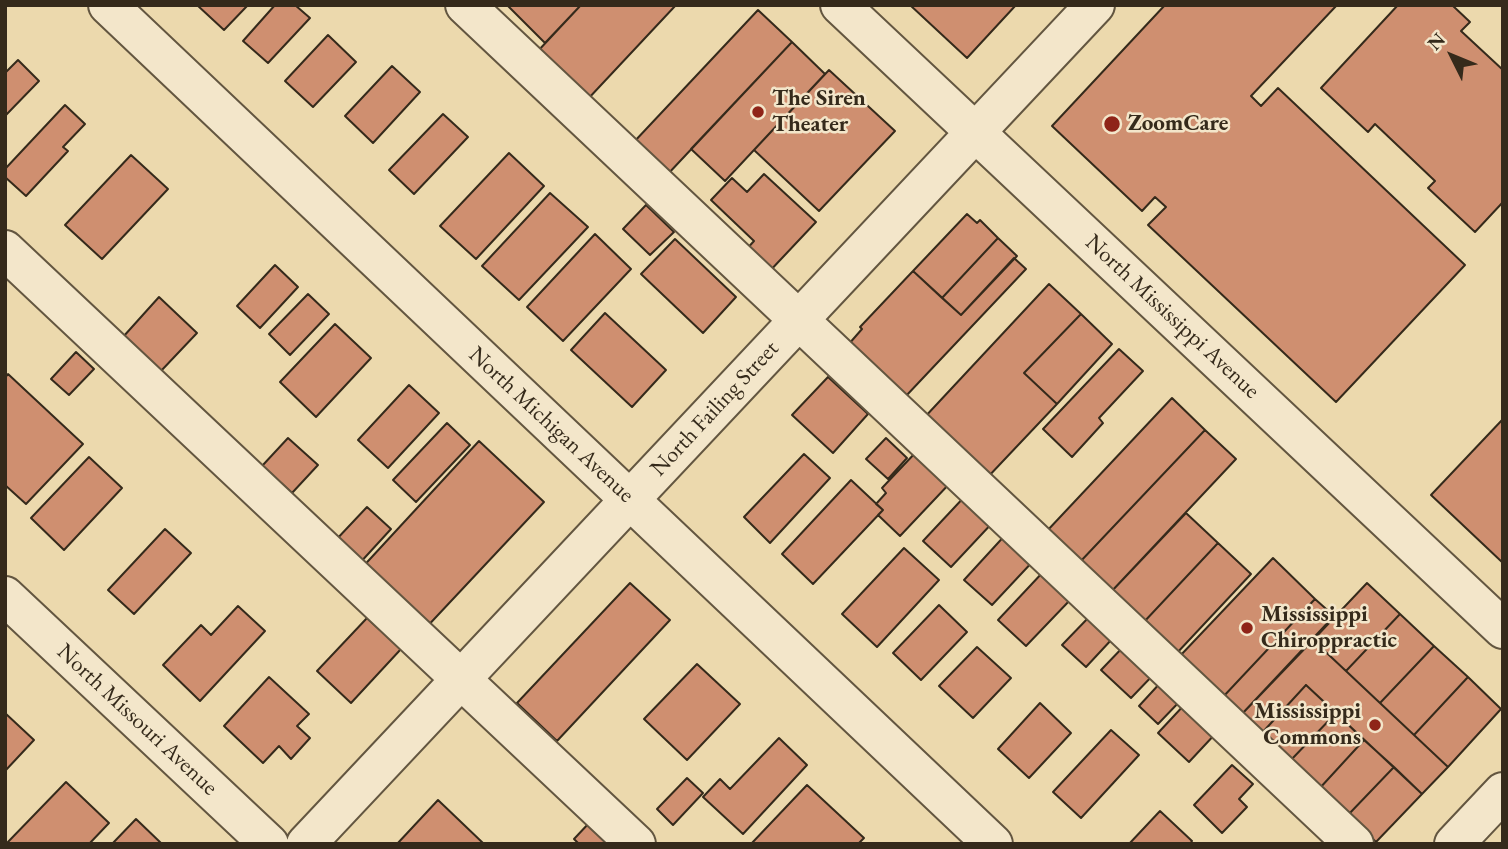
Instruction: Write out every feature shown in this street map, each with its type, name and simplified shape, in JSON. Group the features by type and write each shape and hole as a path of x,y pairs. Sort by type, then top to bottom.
{"street":[{"name":"North Michigan Avenue","path":"108,5 993,844"},
{"path":"465,5 1354,844"},
{"name":"North Mississippi Avenue","path":"840,5 1503,629"},
{"name":"North Failing Street","path":"306,844 1095,5"},
{"path":"5,250 636,844"},
{"name":"North Missouri Avenue","path":"5,596 268,844"},
{"path":"1454,844 1503,792"}],"building":[{"path":"197,5 248,5 224,30"},
{"path":"275,5 295,5 310,18 268,63 243,41"},
{"path":"507,5 581,5 545,43"},
{"path":"581,5 676,5 587,100 537,52"},
{"path":"910,5 1016,5 967,58"},
{"path":"1165,5 1337,5 1251,96 1261,106 1278,88 1465,265 1336,402 1148,225 1166,207 1155,197 1142,211 1052,126"},
{"path":"1398,5 1452,5 1470,22 1461,31 1503,70 1503,202 1475,232 1428,188 1435,181 1375,124 1368,132 1321,88"},
{"path":"758,10 792,42 667,175 633,143"},
{"path":"328,35 356,62 313,107 285,81"},
{"name":"The Siren Theater","path":"792,42 825,74 725,181 691,149"},
{"path":"18,60 39,81 5,116 5,73"},
{"path":"392,66 420,92 373,143 345,116"},
{"path":"829,70 895,131 819,211 754,150"},
{"path":"65,105 85,124 63,147 68,151 26,196 5,177 5,169"},
{"path":"443,114 468,137 414,194 389,170"},
{"path":"509,153 544,186 476,259 440,226"},
{"path":"131,155 168,189 102,259 65,225"},
{"path":"764,174 816,222 767,274 744,252 754,241 711,200 732,178 747,192"},
{"path":"550,193 588,227 519,300 482,266"},
{"path":"646,205 674,232 650,255 623,229"},
{"path":"967,214 977,223 980,220 998,238 942,298 913,271"},
{"path":"595,234 631,269 563,341 527,307"},
{"path":"998,238 1017,256 961,315 942,298"},
{"path":"675,239 736,297 703,333 641,274"},
{"path":"1014,258 1026,269 905,397 848,345 862,329 860,327 913,271 961,315"},
{"path":"275,265 298,287 260,328 237,306"},
{"path":"1049,284 1081,314 1024,373 1057,404 986,479 923,419"},
{"path":"308,294 329,314 290,355 269,334"},
{"path":"159,297 197,333 160,372 123,337"},
{"path":"605,313 666,370 632,407 571,350"},
{"path":"1081,314 1112,344 1057,404 1024,373"},
{"path":"335,324 371,358 316,417 280,382"},
{"path":"1119,349 1143,371 1099,418 1103,423 1072,457 1043,429"},
{"path":"76,352 94,369 69,395 51,379"},
{"path":"8,374 83,444 26,504 5,485 5,378"},
{"path":"828,377 868,414 833,453 792,415"},
{"path":"409,385 439,413 388,468 358,440"},
{"path":"1172,398 1205,430 1079,563 1046,532"},
{"path":"1503,419 1503,563 1431,495"},
{"path":"447,423 470,445 416,502 393,480"},
{"path":"1205,430 1236,459 1110,593 1079,563"},
{"path":"288,438 318,465 292,493 262,466"},
{"path":"886,438 907,458 888,479 866,459"},
{"path":"479,441 544,502 422,632 358,572"},
{"path":"917,451 951,482 900,536 878,515 883,510 876,504 886,493 882,488"},
{"path":"804,454 830,478 770,543 744,517"},
{"path":"89,457 122,488 64,550 31,518"},
{"path":"851,480 883,510 813,584 782,554"},
{"path":"967,494 995,520 951,567 923,541"},
{"path":"367,507 391,529 358,565 334,542"},
{"path":"1186,513 1218,543 1143,623 1110,593"},
{"path":"165,529 191,553 134,614 108,590"},
{"path":"1008,532 1036,558 992,605 964,580"},
{"path":"1218,543 1251,574 1176,654 1143,623"},
{"path":"904,548 939,580 877,647 842,614"},
{"name":"Mississippi Chiroppractic","path":"1273,558 1315,599 1222,698 1179,657"},
{"path":"1044,571 1072,598 1026,646 998,620"},
{"path":"630,583 670,620 557,741 517,703"},
{"path":"1367,583 1400,614 1346,671 1313,640"},
{"path":"1315,599 1334,616 1241,715 1222,698"},
{"path":"939,605 967,632 921,680 893,653"},
{"path":"238,606 265,631 200,701 163,665 201,625 211,635"},
{"path":"1400,614 1434,646 1380,703 1346,671"},
{"path":"1090,616 1113,638 1086,667 1062,645"},
{"path":"367,618 401,649 351,703 317,671"},
{"name":"Mississippi Commons","path":"1313,640 1448,767 1422,794 1306,685 1261,734 1241,715"},
{"path":"1126,644 1156,672 1131,698 1101,670"},
{"path":"1434,646 1468,677 1414,735 1380,703"},
{"path":"977,647 1011,678 973,718 939,686"},
{"path":"697,664 740,704 687,760 644,719"},
{"path":"269,677 309,714 297,726 310,738 291,759 279,746 263,763 224,726"},
{"path":"1468,677 1501,709 1448,767 1414,735"},
{"path":"1162,681 1182,699 1158,724 1139,706"},
{"path":"1306,685 1336,713 1290,761 1261,734"},
{"path":"1040,703 1071,733 1029,778 998,749"},
{"path":"1186,703 1217,732 1189,762 1158,733"},
{"path":"5,713 34,740 5,771"},
{"path":"1336,713 1364,740 1319,789 1290,761"},
{"path":"1111,730 1139,755 1081,818 1053,792"},
{"path":"779,738 807,765 743,834 703,797 720,779 730,789"},
{"path":"1364,740 1394,767 1348,815 1319,789"},
{"path":"1232,765 1253,784 1239,799 1247,807 1222,833 1194,805"},
{"path":"1394,767 1422,794 1376,842 1348,815"},
{"path":"687,778 703,793 673,825 657,809"},
{"path":"66,782 109,823 89,844 6,844"},
{"path":"807,785 864,838 858,844 751,844"},
{"path":"438,800 484,844 397,844"},
{"path":"1160,811 1192,841 1190,844 1129,844"},
{"path":"136,819 162,844 112,844"},
{"path":"590,822 612,844 579,844 574,839"}],"place":[{"name":"The Siren Theater","path":"758,112"},
{"name":"ZoomCare","path":"1112,124"},
{"name":"Mississippi Chiroppractic","path":"1247,628"},
{"name":"Mississippi Commons","path":"1375,725"}]}
